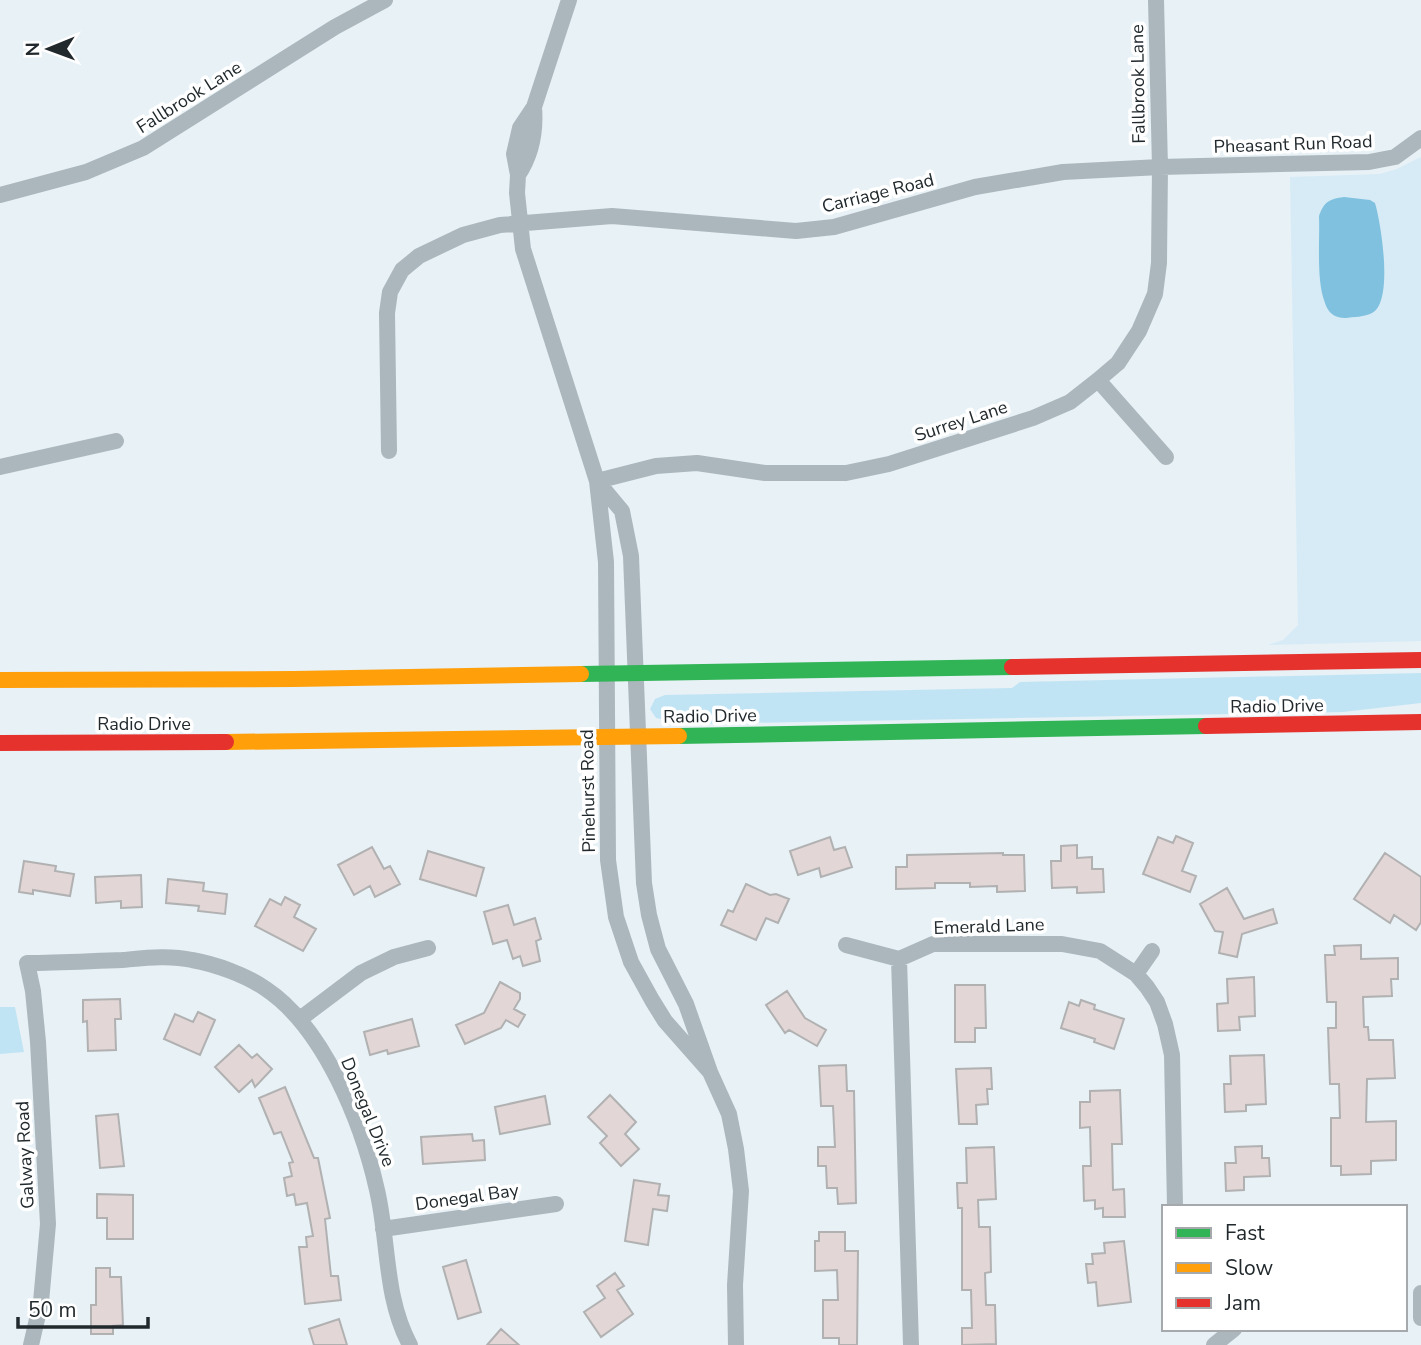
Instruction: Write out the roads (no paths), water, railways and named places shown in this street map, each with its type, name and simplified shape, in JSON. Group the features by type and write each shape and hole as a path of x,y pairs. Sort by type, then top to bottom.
{"main road":[{"path":"0,680 242,680 1421,660"},
{"name":"Radio Drive","path":"0,743 260,743 607,738 1421,722"}],"street":[{"name":"Fallbrook Lane","path":"0,195 86,172 144,148 335,27 385,0"},
{"name":"Pinehurst Road","path":"569,0 534,107 535,127 529,159 518,175 517,193 523,249 597,481 606,562 608,860 612,901 620,933 639,978 665,1021 710,1072"},
{"name":"Fallbrook Lane","path":"1156,0 1160,167"},
{"name":"Pheasant Run Road","path":"1160,167 1369,162 1395,157 1421,138"},
{"name":"Carriage Road","path":"389,451 387,313 390,292 402,270 419,256 463,235 500,225 612,216 796,230 834,227 975,187 1021,177 1160,167"},
{"name":"Surrey Lane","path":"597,481 656,466 697,463 765,473 857,471 889,464 1033,418 1070,402 1118,363 1139,331 1155,293 1159,263 1160,167"},
{"path":"1098,380 1166,457"},
{"path":"0,467 116,441"},
{"name":"Pinehurst Road","path":"597,481 622,511 632,566 644,883 649,915 658,949 686,1004 710,1072 729,1114 741,1191 734,1285 736,1345"},
{"name":"Emerald Lane","path":"899,959 933,944 1062,944 1100,951 1136,974 1157,1002 1170,1048 1175,1205"},
{"path":"846,945 899,959 911,1345"},
{"path":"300,1018 361,973 394,957 428,948"},
{"path":"1136,974 1152,950"},
{"name":"Donegal Drive","path":"27,963 191,959 230,972 265,988 300,1018 325,1056 348,1103 377,1189 391,1294 410,1345"},
{"name":"Galway Road","path":"27,963 38,1042 48,1224 41,1301 31,1345"},
{"name":"Donegal Bay","path":"383,1229 556,1204"}],"water":[{"path":"1344,197 1375,203 1384,261 1383,294 1379,306 1372,313 1345,318 1332,314 1326,307 1320,283 1319,261 1319,216 1328,202"}]}
